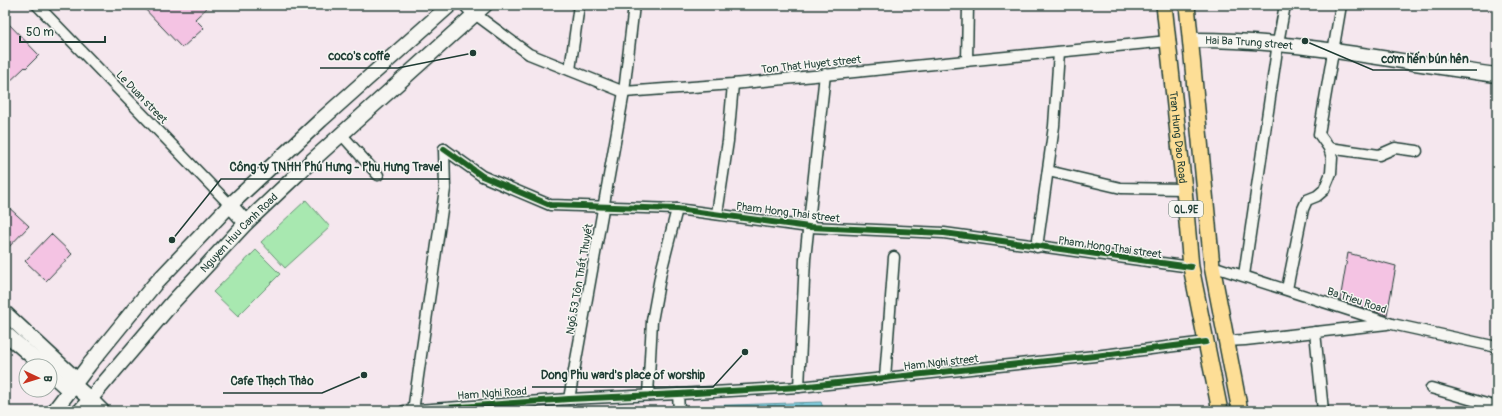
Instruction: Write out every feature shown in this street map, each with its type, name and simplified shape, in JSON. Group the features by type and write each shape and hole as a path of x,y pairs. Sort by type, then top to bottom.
{"main road":[{"path":"54,411 154,285 230,205 315,125 450,5"},
{"name":"Tran Hung Dao Road","path":"1164,5 1191,267 1220,411"},
{"name":"Tran Hung Dao Road","path":"1187,5 1212,266 1240,411"},
{"name":"Nguyen Huu Canh Road","path":"80,411 173,302 246,223 475,8"},
{"path":"1168,41 1191,40"},
{"name":"Hai Ba Trung street","path":"1191,40 1221,40 1278,44 1497,75"},
{"path":"230,205 246,223"},
{"path":"5,313 74,385 102,411"},
{"path":"5,332 33,358"},
{"path":"1206,342 1226,341"},
{"path":"58,377 74,385"}],"street":[{"name":"Le Duan street","path":"37,5 230,205"},
{"path":"570,70 579,5"},
{"name":"Ngõ 53 Tôn Thất Thuyết","path":"569,399 624,92 634,5"},
{"path":"967,61 968,5"},
{"path":"1244,275 1285,5"},
{"path":"1287,289 1303,209 1307,200 1317,196 1324,190 1331,173 1332,158 1329,148 1319,134 1341,5"},
{"name":"Ton That Huyet street","path":"475,8 529,54 624,92 733,84 1168,41"},
{"path":"1037,247 1054,126 1059,52"},
{"path":"799,386 803,281 825,74"},
{"path":"717,214 728,142 733,84"},
{"path":"341,134 378,175"},
{"path":"1329,148 1379,155 1395,148 1417,152"},
{"name":"Pham Hong Thai street","path":"413,411 445,189 444,149 482,176 550,205 677,209 809,227 944,234 1191,267"},
{"path":"1048,171 1121,188 1184,189"},
{"path":"648,395 652,321 661,272 677,209"},
{"path":"885,378 894,257"},
{"name":"Ba Trieu Road","path":"1212,266 1244,275 1392,324 1497,347"},
{"path":"1226,341 1392,324"},
{"path":"1315,332 1323,411"},
{"name":"Ham Nghi street","path":"678,394 799,386 885,378 1095,356 1206,342"},
{"path":"1431,388 1497,407"},
{"path":"678,394 679,411"},
{"name":"Ham Nghi Road","path":"404,411 569,399 678,394"}],"green space":[{"path":"306,200 330,227 285,268 261,242"},
{"path":"256,250 280,274 238,316 213,292"}],"water":[{"path":"821,402 824,411 699,411 703,406"}],"building":[{"path":"141,5 210,5 195,19 204,28 182,48"},
{"path":"5,20 39,55 5,86"},
{"path":"5,204 29,226 5,251"},
{"path":"51,234 72,254 46,281 25,261"},
{"path":"1348,253 1396,266 1387,315 1340,300"}],"cycle path":[{"path":"444,149 482,176 550,205 677,209 809,227 944,233 1191,267"},
{"path":"404,411 569,399 799,387 1095,356 1206,342"}],"place":[{"name":"cơm hến bún hên","path":"1305,41"},
{"name":"coco's coffe","path":"473,53"},
{"name":"Công ty TNHH Phú Hưng - Phu Hưng Travel","path":"172,240"},
{"name":"Dong Phu ward's place of worship","path":"745,352"},
{"name":"Cafe Thạch Thảo","path":"364,375"}]}
